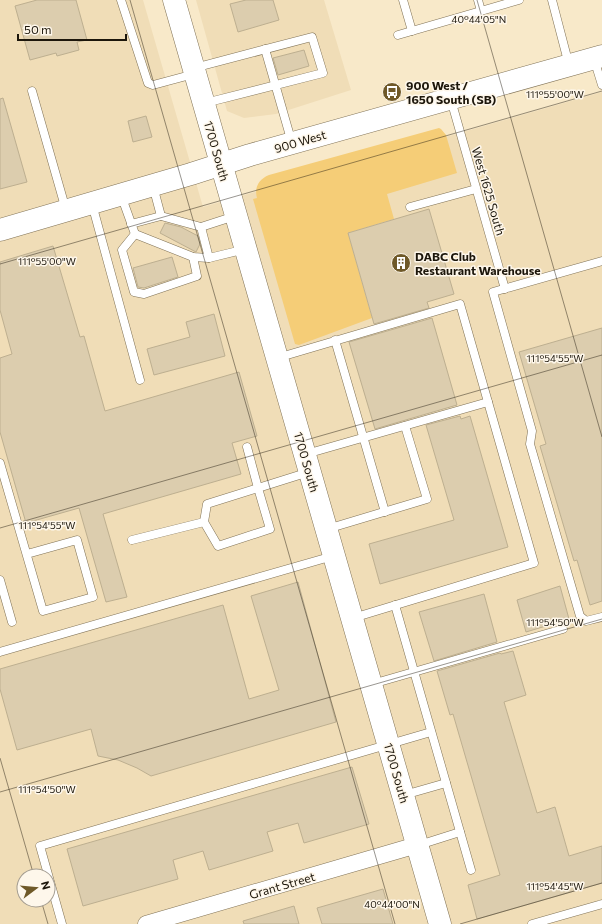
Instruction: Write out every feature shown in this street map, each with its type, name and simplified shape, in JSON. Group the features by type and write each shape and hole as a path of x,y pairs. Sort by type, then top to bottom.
{"street":[{"name":"1700 South","path":"174,0 440,924"},
{"name":"900 West","path":"0,230 152,186 292,143 598,57"},
{"name":"Grant Street","path":"146,924 418,845"}],"lane":[{"path":"121,0 148,82 153,85 194,71 312,37 323,73 204,104"},
{"path":"403,0 412,31"},
{"path":"478,0 481,11"},
{"path":"398,35 519,0"},
{"path":"552,0 570,65"},
{"path":"265,50 292,143"},
{"path":"598,57 602,85"},
{"path":"32,91 66,211"},
{"name":"West 1625 South","path":"450,99 505,289"},
{"path":"152,186 161,216"},
{"path":"410,207 476,189"},
{"path":"121,195 135,234"},
{"path":"92,203 140,380"},
{"path":"132,224 161,216 201,227 236,216"},
{"path":"201,227 209,258"},
{"path":"135,234 193,258 209,258 246,249"},
{"path":"135,234 122,250 134,292 144,294 197,276 193,258"},
{"path":"602,260 493,292 532,431 530,444 580,616 586,621 602,617"},
{"path":"277,358 460,304 534,563 352,618"},
{"path":"335,340 386,512"},
{"path":"247,447 258,488 270,529 218,546 204,522 207,504 258,488 307,463 364,438 488,402"},
{"path":"326,529 427,499 405,426"},
{"path":"0,463 43,611 93,597 77,540 27,554"},
{"path":"132,540 204,522"},
{"path":"0,652 334,556"},
{"path":"0,580 12,622"},
{"path":"395,605 471,870"},
{"path":"371,684 564,629"},
{"path":"62,924 40,846 432,732"},
{"path":"403,795 446,783"},
{"path":"418,845 460,832"},
{"path":"532,924 602,904"}],"shaded area":[{"path":"0,0 143,0 203,207 602,92 602,924 0,924"},
{"path":"196,0 324,0 351,90 276,114 244,118 227,111"},
{"path":"439,128 446,135 457,173 387,194 394,219 348,233 372,318 299,345 295,344 253,199 257,198 256,190 260,181 269,175"}],"building":[{"path":"37,0 76,0 87,40 77,42 79,50 57,56 56,53 30,60 15,6"},
{"path":"246,0 273,0 279,20 238,32 230,4"},
{"path":"304,50 309,66 278,75 273,58"},
{"path":"3,98 27,182 0,189 0,99"},
{"path":"146,116 152,137 133,142 128,121"},
{"name":"DABC Club Restaurant Warehouse","path":"429,209 454,294 427,302 429,308 374,324 348,233"},
{"path":"165,223 181,227 198,236 200,244 196,252 160,233"},
{"path":"53,246 80,337 84,336 105,411 239,372 257,436 232,443 241,474 103,514 127,597 106,602 79,508 26,523 0,432 0,358 12,354 0,310 0,262"},
{"path":"172,257 178,277 144,288 138,287 133,268"},
{"path":"214,314 225,356 154,375 147,349 190,337 186,322"},
{"path":"432,318 457,405 375,429 349,342"},
{"path":"602,328 602,601 590,605 577,560 574,561 540,446 546,444 519,352"},
{"path":"460,416 461,419 470,416 508,547 380,584 369,544 454,520 426,425"},
{"path":"298,582 336,722 151,776 118,760 98,756 91,729 17,750 0,689 0,669 223,605 249,699 279,690 251,596"},
{"path":"560,586 569,619 526,632 517,600"},
{"path":"484,594 497,642 434,661 419,612"},
{"path":"513,651 526,695 504,702 537,813 555,807 569,856 602,846 602,883 477,919 468,885 500,875 453,714 450,715 437,671 500,653"},
{"path":"352,767 369,824 304,843 298,823 267,832 273,851 209,870 203,851 173,860 178,879 83,906 67,849"},
{"path":"383,889 393,924 322,924 317,908"},
{"path":"294,906 299,924 244,924 243,921"}],"place":[{"name":"900 West / 1650 South (SB)","path":"392,92"},
{"name":"DABC Club Restaurant Warehouse","path":"401,263"}]}
